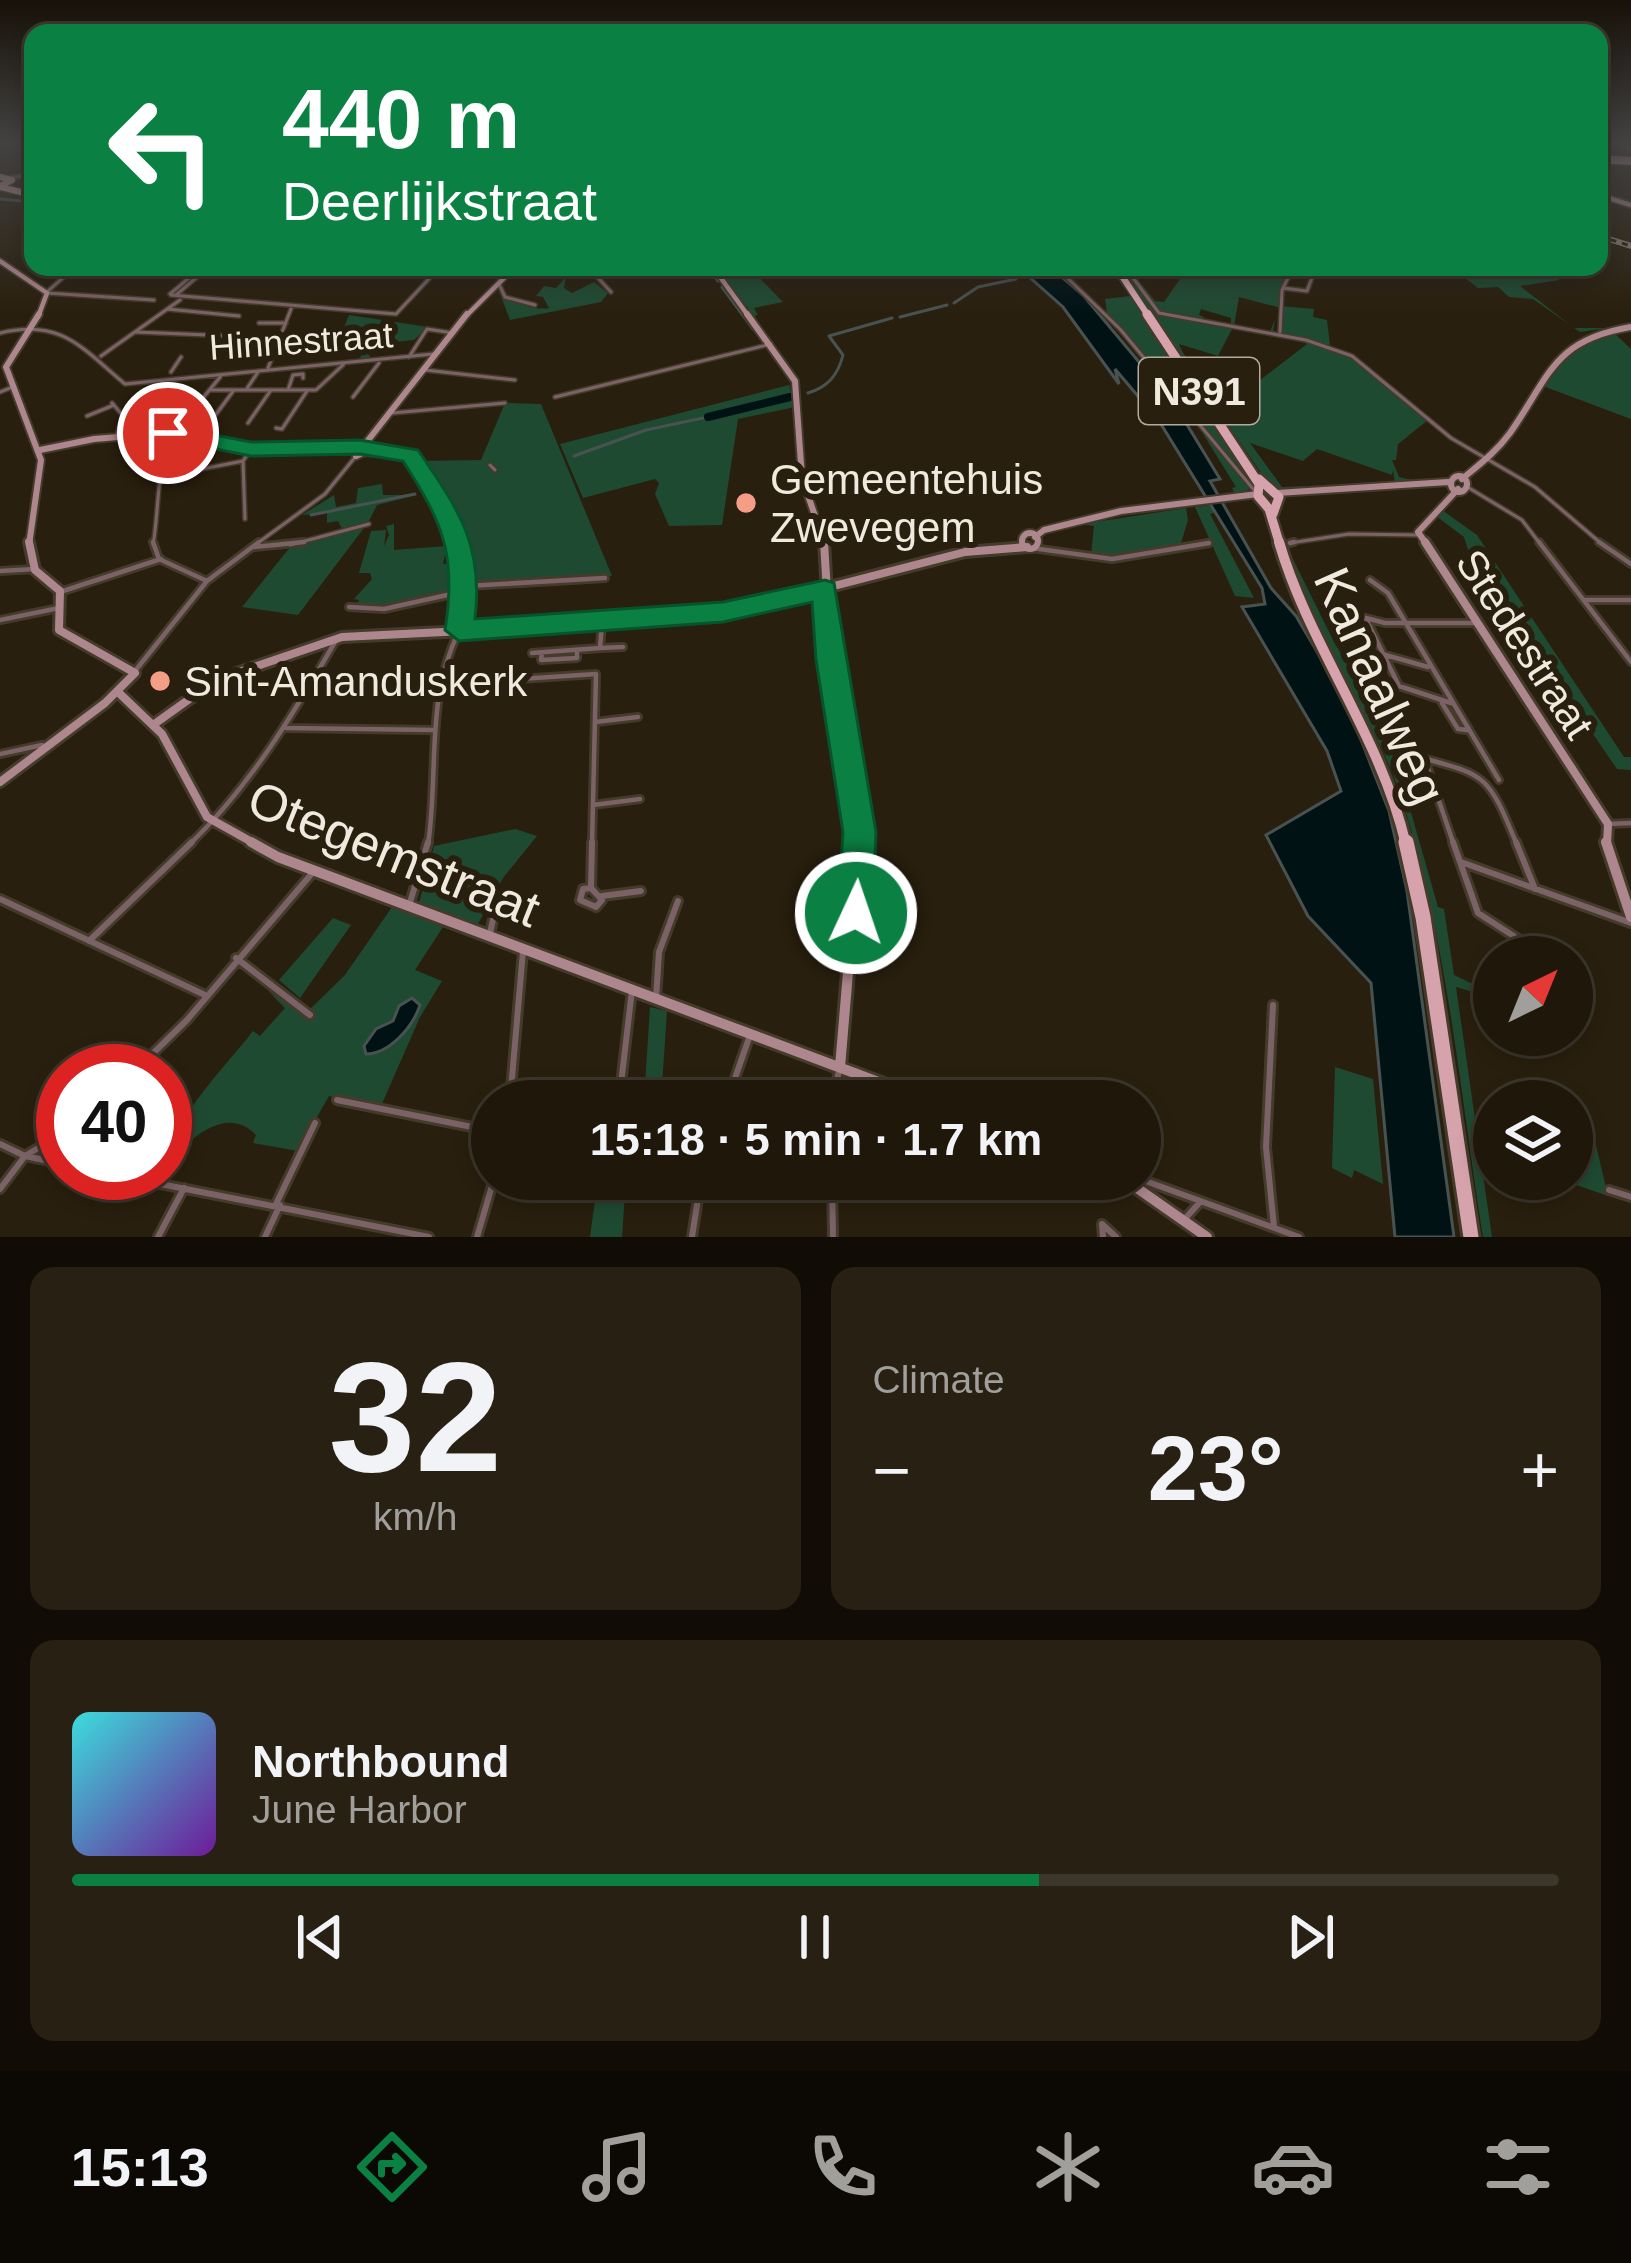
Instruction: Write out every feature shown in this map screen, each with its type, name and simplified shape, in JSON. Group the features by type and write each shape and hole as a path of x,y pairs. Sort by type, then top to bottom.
{"main road":[{"name":"N391","path":"1123,276 1154,314 1266,496"},
{"name":"Kanaalweg","path":"1266,496 1288,580 1360,712 1401,821 1423,917 1471,1237"}],"street":[{"path":"0,261 47,292 154,300"},
{"path":"65,276 47,292 34,328 7,364 10,388 40,450 40,484 29,539 34,569 60,592 62,633 135,671"},
{"path":"194,276 170,294 395,314 431,276"},
{"path":"0,782 42,745 118,694 207,581 325,494 436,353 507,276"},
{"path":"594,276 611,292"},
{"path":"719,276 785,363 799,398 804,488 824,536 830,660 859,832 837,1080"},
{"path":"1065,276 1133,344 1266,496"},
{"path":"1131,276 1154,314 1280,335 1357,359 1450,438 1535,487 1591,537 1631,564"},
{"path":"1280,335 1288,276"},
{"path":"1283,288 1307,292 1313,276"},
{"path":"499,284 504,297 535,305"},
{"path":"99,357 178,298"},
{"path":"167,310 239,316"},
{"path":"268,368 291,310"},
{"path":"259,323 286,323"},
{"path":"153,725 216,680 336,640 749,609 998,547 1033,543 1106,514 1462,479 1488,459 1568,345 1593,332 1631,327"},
{"path":"0,333 34,328"},
{"name":"Hinnestraat","path":"34,328 58,332 99,357 125,384 168,375 436,353"},
{"path":"410,357 427,329 453,333"},
{"path":"136,332 210,339 279,338"},
{"path":"555,397 771,344"},
{"name":"Hinnestraat","path":"168,375 181,357"},
{"path":"353,397 381,360"},
{"name":"Hinnestraat","path":"166,362 168,375"},
{"path":"211,389 307,391 324,387 344,364"},
{"path":"424,370 515,380"},
{"path":"246,390 259,372"},
{"path":"288,390 293,375 303,374 303,378"},
{"path":"175,434 221,376"},
{"path":"0,392 10,388"},
{"path":"214,417 234,390"},
{"path":"248,423 271,390"},
{"path":"276,428 281,429 307,391"},
{"path":"87,416 113,404 124,417 116,436"},
{"path":"390,413 505,404"},
{"path":"40,450 116,436 175,434 251,449 403,453 415,460 453,522 465,588 434,730 432,828 409,906"},
{"path":"170,444 152,548 160,559 207,581"},
{"path":"232,446 232,463"},
{"path":"245,519 242,461 251,449"},
{"path":"161,477 242,461"},
{"path":"1462,479 1522,520 1631,662"},
{"path":"1448,482 1458,489"},
{"path":"1290,543 1349,534 1419,535 1420,527 1458,489 1469,488"},
{"path":"254,547 276,550 370,524"},
{"name":"Stedestraat","path":"1419,535 1608,824 1606,841 1631,920"},
{"path":"998,547 1022,537 1053,551 1112,559 1209,542"},
{"path":"60,592 160,559"},
{"path":"0,571 34,569"},
{"path":"349,608 384,609 465,588 605,578"},
{"path":"1370,580 1388,593 1430,667 1457,729 1467,730 1499,780"},
{"path":"1584,600 1631,600"},
{"path":"0,620 60,608"},
{"path":"1339,611 1406,623 1477,623"},
{"path":"645,614 674,612 674,617"},
{"path":"587,624 621,616"},
{"path":"1366,619 1402,688 1446,703"},
{"path":"595,660 602,623"},
{"path":"89,941 213,823 286,728 336,640"},
{"path":"532,653 542,653 542,660 577,658 578,650 622,647"},
{"path":"1382,654 1430,667"},
{"path":"441,684 596,674 591,888"},
{"name":"Otegemstraat","path":"118,694 153,725 213,823 314,871 874,1080"},
{"path":"595,722 638,718"},
{"path":"286,728 434,730"},
{"path":"0,754 42,745"},
{"path":"1408,754 1464,770 1492,786 1535,889"},
{"path":"1425,760 1434,774 1478,914 1513,936"},
{"path":"593,805 640,799"},
{"path":"1608,824 1631,823"},
{"path":"1460,862 1631,920"},
{"path":"160,1044 314,871"},
{"path":"602,896 596,907 580,900 584,889 602,896 641,891"},
{"path":"489,937 498,898"},
{"path":"0,899 205,995"},
{"path":"656,999 659,952 678,901"},
{"path":"512,1080 523,949"},
{"path":"236,958 310,1016"},
{"path":"622,1080 632,990"},
{"path":"1273,1005 1266,1147 1274,1227"},
{"path":"735,1080 751,1034"},
{"path":"337,1100 471,1127"},
{"path":"265,1237 315,1123"},
{"path":"0,1144 36,1158"},
{"path":"0,1189 25,1156 36,1149"},
{"path":"192,1189 429,1237"},
{"path":"1161,1189 1300,1237"},
{"path":"1609,1190 1631,1197"},
{"path":"158,1237 178,1200"},
{"path":"477,1237 488,1200"},
{"path":"692,1237 697,1200"},
{"path":"832,1200 833,1237"},
{"path":"1158,1200 1207,1237"},
{"path":"1184,1220 1200,1202"},
{"path":"1103,1237 1102,1224 1116,1237"}],"green space":[{"path":"723,276 758,276 783,302 754,308 758,315 754,316"},
{"path":"1116,276 1123,281 1255,486 1236,496 1232,488 1236,487 1200,429 1205,427 1107,313 1105,299 1130,296"},
{"path":"1126,276 1161,315 1134,276 1155,301 1164,302 1182,276 1289,276 1280,306 1314,309 1313,317 1327,320 1330,345 1282,334 1281,308 1239,297 1234,326 1269,332 1231,327 1231,318 1201,309 1199,315 1204,317 1199,323 1232,329 1218,356 1179,344 1219,406 1243,418 1255,412 1220,399 1228,388 1216,381 1251,387 1307,344 1290,337 1353,358 1428,420 1398,444 1396,460 1392,460 1399,477 1417,481 1395,482 1393,470 1392,475 1317,449 1303,461 1250,443 1282,487 1393,483 1286,491 1270,486"},
{"path":"1463,276 1552,276 1560,280 1520,286 1571,326 1533,299 1509,297 1498,287 1478,288"},
{"path":"566,277 564,288 572,293 594,282 608,293 601,302 510,320 499,291 522,305 549,308 543,297 536,296 544,286 556,288"},
{"path":"349,315 428,327 414,340 375,344 368,360 360,360 362,350 356,350 362,341 339,341"},
{"path":"1612,331 1631,349 1631,419 1543,386 1568,349"},
{"path":"789,385 795,407 738,419 722,525 669,526 655,494 659,483 655,479 583,498 560,444"},
{"path":"505,403 541,404 612,576 472,583 462,530 422,461 481,460"},
{"path":"382,484 383,495 417,495 377,505 368,523 342,529 338,521 327,523 327,513 302,515 334,495 336,507 356,503 358,488"},
{"path":"1212,505 1216,512 1210,514 1254,598 1235,596 1195,507"},
{"path":"1186,508 1188,520 1181,543 1126,555 1091,555 1094,526 1082,524"},
{"path":"1442,510 1477,535 1624,757 1631,757 1631,770 1617,769 1469,553 1464,537 1436,516"},
{"path":"394,524 394,550 447,546 443,564 459,563 459,592 369,610 357,605 359,600 354,599 372,579 370,573 359,573 371,531 386,530 384,546 389,535 386,526"},
{"path":"364,528 298,615 242,607 291,546"},
{"path":"1287,547 1335,644 1385,721 1438,907 1444,909 1454,975 1473,984 1473,992 1456,987 1473,1105 1473,1168 1450,1010 1415,842 1386,758 1321,637"},
{"path":"515,829 537,836 503,878 478,924 419,903 434,846"},
{"path":"392,907 443,927 415,970 442,981 420,1017 381,1106 329,1096 298,1151 253,1143 256,1135 231,1123 219,1124 192,1140 192,1107 199,1097 253,1031 260,1036 285,1008 268,991 304,1015 345,975"},
{"path":"333,918 351,925 300,998 279,980"},
{"path":"650,1007 667,1011 662,1080 645,1080"},
{"path":"1335,1067 1373,1079 1383,1184 1354,1170 1352,1178 1332,1168"},
{"path":"1593,1132 1608,1196 1593,1191"},
{"path":"595,1200 625,1200 622,1237 590,1237"},
{"path":"1478,1200 1487,1200 1492,1237 1483,1237"}],"shaded area":[{"path":"1028,276 1061,276 1083,295 1175,405 1220,479 1210,481 1271,588 1296,616 1345,699 1389,811 1407,891 1454,1237 1395,1237 1371,983 1308,916 1266,835 1341,791 1327,751 1242,607 1265,604 1262,588 1159,421 1115,369 1119,384 1063,307"},
{"path":"412,998 420,1005 406,1030 383,1049 366,1054 364,1046 376,1029 393,1021 399,1006"}],"waterway":[{"path":"8,200 24,201"},
{"path":"714,276 718,281"},
{"path":"954,303 978,287 1016,279 1012,276"},
{"path":"722,287 753,329"},
{"path":"900,317 947,305"},
{"path":"808,393 827,384 841,362 843,355 829,336 892,318"},
{"path":"708,417 790,397"},
{"path":"574,456 646,430 703,418"},
{"path":"311,515 415,494"}],"railway":[{"path":"1608,239 1631,246"}],"place":[{"name":"Gemeentehuis Zwevegem","path":"746,503"},
{"name":"Sint-Amanduskerk","path":"160,681"}],"route":[{"path":"168,433 251,449 352,451 360,447 364,452 410,455 449,514 458,538 465,586 459,630 723,612 825,590 830,660 859,832 856,913"}]}
